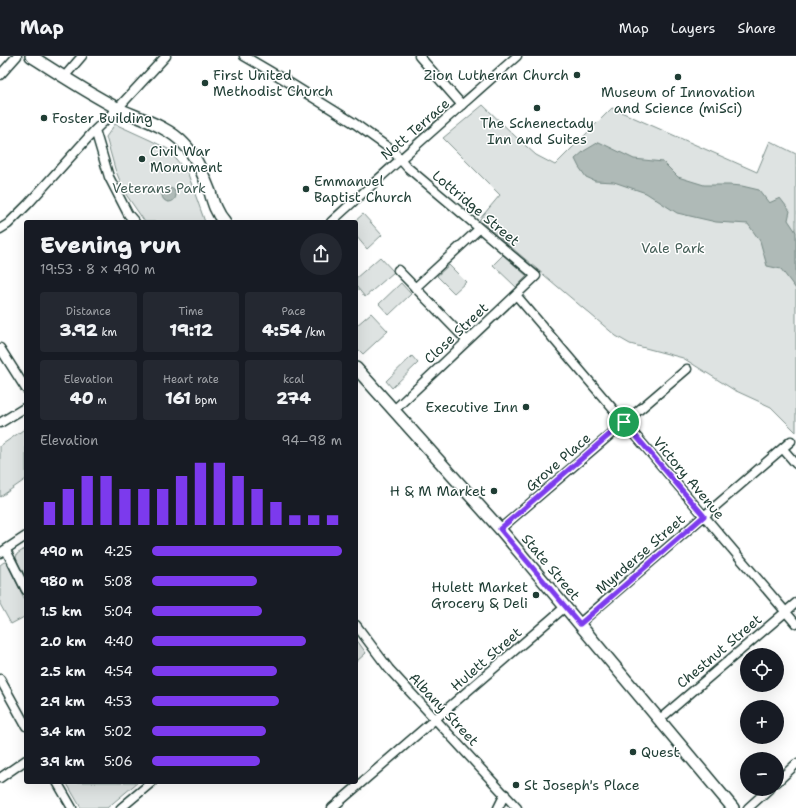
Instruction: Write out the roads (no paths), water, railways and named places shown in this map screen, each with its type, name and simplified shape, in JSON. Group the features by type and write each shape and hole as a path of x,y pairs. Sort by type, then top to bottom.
{"main road":[{"path":"31,56 92,94 118,108 166,130 184,143 198,162 217,214 222,220"},
{"name":"State Street","path":"358,370 500,529 733,808"}],"street":[{"path":"0,75 17,56"},
{"path":"64,77 82,56"},
{"path":"0,229 8,224 28,204 95,130 118,108 166,56"},
{"name":"Lottridge Street","path":"244,56 354,123 393,151 407,167 536,276"},
{"path":"419,56 462,105"},
{"name":"Nott Terrace","path":"333,220 400,158 517,56"},
{"path":"95,130 109,177 128,214 133,220"},
{"path":"415,288 479,228"},
{"path":"398,270 467,341"},
{"name":"Close Street","path":"394,410 536,276"},
{"name":"Victory Avenue","path":"516,295 796,624"},
{"path":"0,348 24,385"},
{"name":"Grove Place","path":"500,529 686,369"},
{"path":"0,423 24,407"},
{"name":"Mynderse Street","path":"580,624 791,442"},
{"path":"783,449 796,464"},
{"path":"24,537 3,552 24,587"},
{"name":"Chestnut Street","path":"660,719 796,603"},
{"name":"Hulett Street","path":"332,808 566,607"},
{"name":"Albany Street","path":"358,628 389,669 517,808"},
{"path":"0,679 24,722"},
{"path":"0,778 24,761"},
{"path":"784,775 796,764"},
{"path":"58,784 72,808"},
{"path":"121,808 150,784"},
{"path":"498,808 505,794"},
{"path":"748,808 761,796"}],"place":[{"name":"Zion Lutheran Church","path":"577,75"},
{"name":"Museum of Innovation and Science (miSci)","path":"678,77"},
{"name":"First United Methodist Church","path":"205,83"},
{"name":"The Schenectady Inn and Suites","path":"537,108"},
{"name":"Foster Building","path":"44,118"},
{"name":"Civil War Monument","path":"142,159"},
{"name":"Emmanuel Baptist Church","path":"306,189"},
{"name":"Executive Inn","path":"526,407"},
{"name":"H & M Market","path":"494,491"},
{"name":"Hulett Market Grocery & Deli","path":"536,595"},
{"name":"Quest","path":"633,752"},
{"name":"St Joseph's Place","path":"516,785"}],"park label":[{"name":"Veterans Park","path":"159,188"},
{"name":"Vale Park","path":"673,248"}]}
